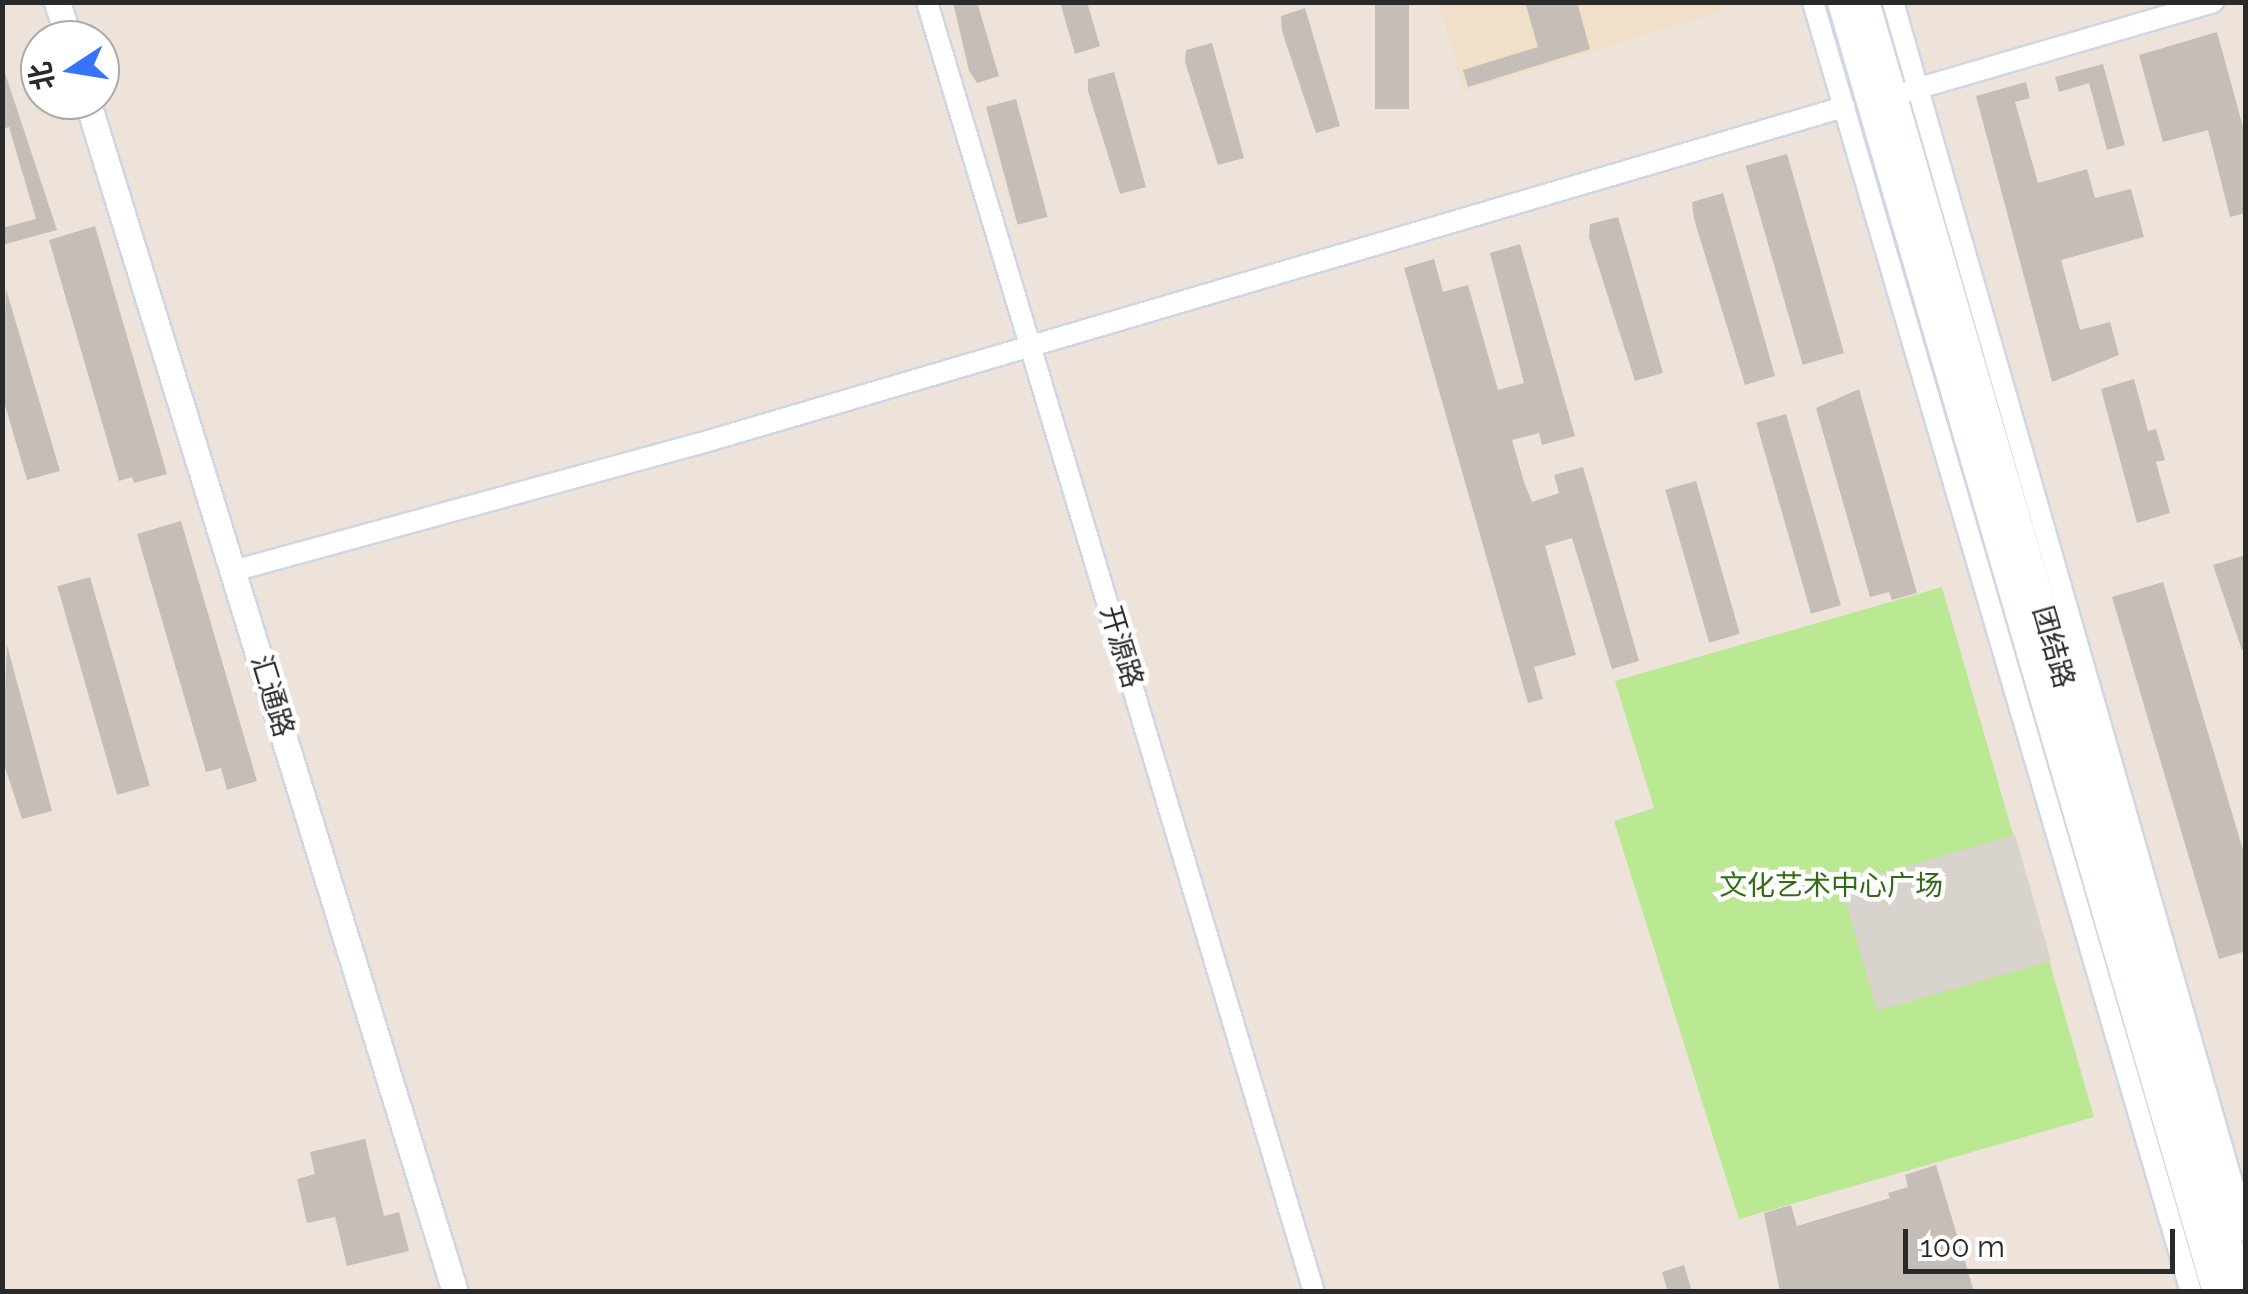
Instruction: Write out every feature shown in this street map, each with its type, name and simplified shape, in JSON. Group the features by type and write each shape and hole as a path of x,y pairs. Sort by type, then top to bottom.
{"main road":[{"name":"团结路","path":"1842,2 2217,1292"},
{"name":"团结路","path":"1866,2 1905,92 2242,1292"}],"street":[{"name":"开源路","path":"927,2 1314,1292"},
{"path":"1814,2 2190,1292"},
{"path":"1893,2 1905,92 2246,1232"},
{"path":"1905,92 2213,2"},
{"path":"233,571 1031,348 1844,108"},
{"name":"汇通路","path":"94,120 455,1292"}],"shaded area":[{"path":"1720,2 1722,11 1464,91 1439,3"},
{"path":"2015,835 2051,961 1877,1011 1841,885"}],"green space":[{"name":"文化艺术中心广场","path":"1942,587 2094,1117 1739,1219 1614,821 1654,808 1615,681"}],"building":[{"path":"953,2 977,2 999,76 977,83 969,71"},
{"path":"1060,2 1087,2 1100,46 1075,54"},
{"path":"1375,2 1409,2 1409,109 1375,109"},
{"path":"1525,2 1577,2 1590,49 1468,87 1463,70 1538,47"},
{"path":"1305,8 1340,126 1316,133 1282,31 1281,16"},
{"path":"2217,32 2246,138 2246,213 2230,217 2208,130 2163,142 2139,55"},
{"path":"1212,43 1244,158 1218,165 1185,62 1186,50"},
{"path":"2,64 57,230 2,245 2,228 36,219 9,127 2,129"},
{"path":"2103,64 2125,145 2107,150 2089,83 2059,92 2055,77"},
{"path":"1114,72 1146,187 1120,194 1088,91 1088,79"},
{"path":"2026,82 2030,98 2015,102 2038,183 2087,169 2095,198 2131,189 2144,237 2061,260 2080,330 2110,322 2119,355 2052,382 1976,96"},
{"path":"1016,99 1048,217 1018,225 986,107"},
{"path":"1787,154 1844,353 1803,365 1746,166"},
{"path":"1723,193 1775,376 1745,385 1692,202"},
{"path":"1618,217 1663,373 1635,381 1589,237 1590,224"},
{"path":"95,226 167,474 134,483 132,477 119,481 49,240"},
{"path":"1520,244 1575,436 1542,445 1539,433 1512,440 1532,502 1559,493 1554,475 1583,467 1639,661 1612,669 1572,538 1545,546 1576,655 1534,667 1543,699 1528,703 1404,268 1434,259 1443,292 1468,285 1498,390 1524,383 1490,253"},
{"path":"6,289 60,471 27,480 2,395"},
{"path":"2134,379 2148,431 2156,429 2165,460 2156,462 2170,513 2137,523 2101,389"},
{"path":"1859,389 1917,593 1892,600 1889,592 1870,597 1816,408"},
{"path":"1786,414 1841,605 1811,614 1756,423"},
{"path":"1696,481 1740,634 1709,643 1665,490"},
{"path":"181,521 257,781 227,790 221,768 206,772 137,534"},
{"path":"2246,555 2246,649 2242,650 2213,565"},
{"path":"90,577 150,786 117,795 57,586"},
{"path":"2163,582 2246,860 2246,951 2219,959 2112,597"},
{"path":"7,645 52,811 22,819 2,758"},
{"path":"365,1139 384,1216 399,1212 409,1251 347,1266 335,1217 307,1223 297,1179 315,1174 310,1152"},
{"path":"1936,1165 1974,1292 1780,1292 1764,1213 1791,1205 1797,1226 1890,1198 1888,1193 1908,1187 1905,1175"},
{"path":"1684,1265 1692,1292 1668,1292 1662,1272"}]}
